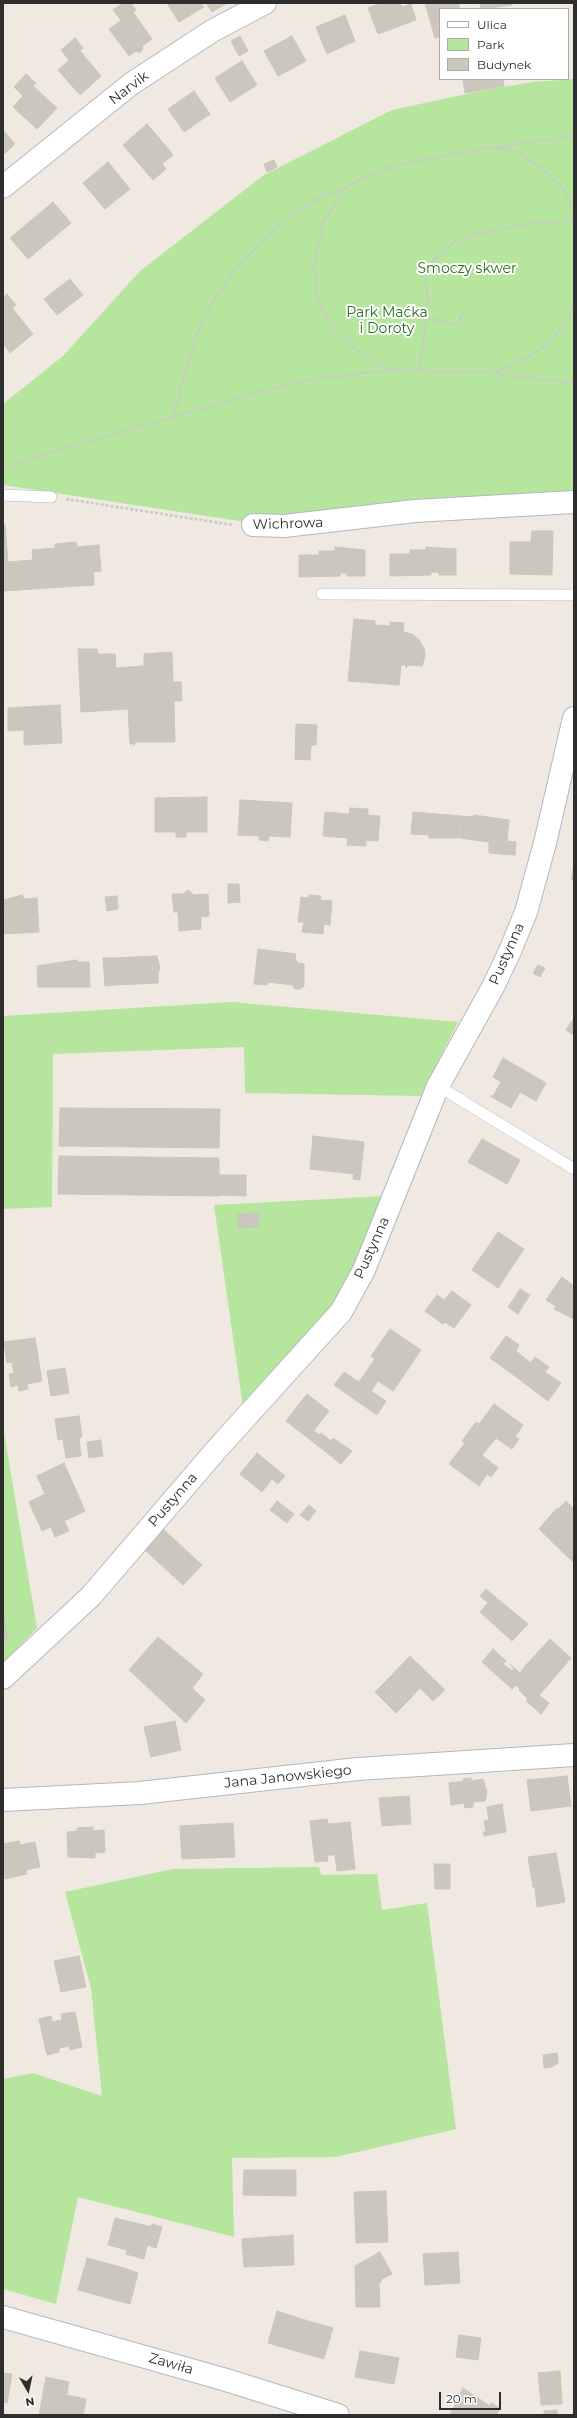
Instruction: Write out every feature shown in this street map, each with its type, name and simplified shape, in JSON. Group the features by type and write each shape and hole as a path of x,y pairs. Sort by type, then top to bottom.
{"street":[{"name":"Narvik","path":"3,187 131,84 212,31 265,3"},
{"name":"Wichrowa","path":"252,525 284,526 415,511 574,502"},
{"name":"Pustynna","path":"3,1678 91,1596 222,1443 341,1312 367,1263 438,1086 494,985 526,912 545,844 574,718"},
{"name":"Jana Janowskiego","path":"3,1800 140,1793 358,1769 574,1755"},
{"name":"Zawiła","path":"3,2317 230,2381 338,2415"}],"lane":[{"path":"3,495 52,497"},
{"path":"322,594 574,594"},
{"path":"438,1086 574,1168"}],"path":[{"path":"173,417 197,333 212,301 239,265 265,238 302,208 328,194 347,187 374,173 396,165 492,147 574,136"},
{"path":"492,147 515,151 544,170 562,189 574,209"},
{"path":"347,187 324,220 314,264 316,289 323,311 335,331 362,354 391,370"},
{"path":"419,370 428,309 426,284 428,271 434,259 455,242 500,228 541,222 561,223 574,217"},
{"path":"496,374 526,359 549,343 566,323 574,307"},
{"path":"427,318 454,324 459,321 463,312"},
{"path":"3,471 31,458 287,385 353,373 391,370 419,370 496,374 574,383"},
{"name":"Wichrowa","path":"52,497 218,524 252,525"}],"green space":[{"name":"Park Maćka i Doroty","path":"574,79 574,495 313,520 239,521 3,485 3,404 63,356 140,271 264,175 392,110 485,90 533,82"},
{"path":"232,1002 458,1022 421,1096 245,1093 244,1047 53,1054 52,1207 3,1209 3,1016"},
{"path":"386,1196 362,1253 329,1314 243,1407 214,1205"},
{"path":"3,1427 37,1628 3,1663"},
{"path":"319,1867 321,1875 377,1874 382,1910 427,1903 456,2129 336,2157 232,2158 234,2237 78,2197 56,2304 3,2289 3,2079 33,2073 102,2096 91,1988 65,1892 173,1869"}],"building":[{"path":"123,3 131,3 136,10 121,20 113,10"},
{"path":"167,3 201,3 204,7 179,22"},
{"path":"206,3 227,3 212,12"},
{"path":"382,3 400,3 402,7 411,4 416,20 378,34 368,8"},
{"path":"425,3 458,3 460,8 439,8 439,37 435,38"},
{"path":"480,3 512,3 512,5 481,8"},
{"path":"133,12 152,39 142,46 143,49 140,53 136,51 129,56 109,29"},
{"path":"345,15 355,41 327,54 316,27"},
{"path":"240,36 248,51 239,56 231,41"},
{"path":"292,36 306,61 278,76 264,51"},
{"path":"75,38 83,48 69,60 61,50"},
{"path":"80,51 101,76 80,95 58,70"},
{"path":"242,61 257,85 230,102 215,78"},
{"path":"26,74 36,83 33,86 57,108 37,129 13,107 23,96 14,87"},
{"path":"463,80 503,80 504,86 465,93"},
{"path":"194,91 210,114 184,132 168,109"},
{"path":"147,124 165,145 141,166 123,145"},
{"path":"3,130 15,144 3,155"},
{"path":"165,145 173,155 162,164 166,169 153,180 141,166"},
{"path":"274,160 277,167 267,172 264,164"},
{"path":"108,162 130,189 105,209 83,183"},
{"path":"53,202 71,223 28,259 10,238"},
{"path":"70,279 83,295 57,315 44,299"},
{"path":"7,294 16,305 3,315 3,298"},
{"path":"12,308 33,334 10,353 3,343 3,315"},
{"path":"3,525 5,525 8,562 33,560 32,550 55,548 55,544 76,542 77,547 99,545 101,571 93,572 94,585 3,591"},
{"path":"532,531 553,531 552,575 510,574 510,542 531,542"},
{"path":"335,547 365,550 365,576 347,576 347,573 340,573 340,576 299,577 299,555 319,555 319,551 335,551"},
{"path":"426,547 456,549 456,575 439,575 439,572 431,572 431,575 390,576 390,554 410,554 410,550 426,550"},
{"path":"354,619 375,621 375,625 390,626 390,622 404,623 403,632 412,634 419,640 424,648 425,657 422,666 408,665 406,668 406,665 401,665 399,685 348,681"},
{"path":"78,649 97,649 98,654 115,654 116,668 144,666 144,654 172,652 173,682 181,682 182,701 174,701 175,742 135,742 134,746 134,744 130,744 128,709 81,712"},
{"path":"60,705 62,743 24,745 24,730 8,731 8,708"},
{"path":"296,724 317,725 316,745 311,745 310,760 295,759"},
{"path":"207,797 207,832 186,832 186,837 176,837 176,832 155,832 155,798"},
{"path":"240,800 292,803 290,837 269,836 268,841 259,840 259,836 238,835"},
{"path":"350,808 368,809 368,815 380,816 378,841 366,840 366,846 347,845 348,838 323,836 325,812 349,814"},
{"path":"413,812 461,816 459,838 429,838 429,835 411,834"},
{"path":"474,815 509,820 507,841 516,842 515,855 489,853 489,842 460,838 462,816 474,817"},
{"path":"574,864 574,880 571,879"},
{"path":"228,884 239,884 240,902 228,903"},
{"path":"188,890 194,895 208,894 209,916 201,917 201,929 179,931 178,912 174,912 172,894 183,894"},
{"path":"22,895 24,899 37,898 39,932 3,934 4,900"},
{"path":"309,895 321,896 320,900 332,901 330,925 324,924 323,934 302,932 304,922 298,922 301,897 309,898"},
{"path":"117,896 118,909 107,911 105,897"},
{"path":"258,949 296,954 295,959 298,963 304,964 304,986 300,989 295,989 293,985 268,982 267,985 254,984"},
{"path":"157,956 160,969 158,972 158,983 114,985 112,958"},
{"path":"103,958 112,958 114,985 105,986"},
{"path":"76,960 79,962 89,962 90,987 38,987 37,966"},
{"path":"538,965 545,968 540,977 533,973"},
{"path":"574,1018 574,1035 566,1030"},
{"path":"503,1058 546,1083 536,1101 520,1092 511,1108 490,1096 493,1096 501,1082 493,1077"},
{"path":"60,1108 220,1109 219,1148 59,1146"},
{"path":"313,1136 364,1142 360,1180 353,1179 354,1174 310,1169"},
{"path":"482,1139 520,1160 507,1184 468,1162"},
{"path":"59,1156 219,1158 219,1196 58,1194"},
{"path":"219,1175 246,1175 246,1196 219,1195"},
{"path":"258,1213 259,1227 239,1228 238,1214"},
{"path":"498,1232 524,1249 498,1288 472,1270"},
{"path":"562,1277 574,1286 574,1319 554,1309 556,1306 546,1300"},
{"path":"520,1289 530,1295 526,1301 517,1294"},
{"path":"452,1291 471,1305 454,1328 445,1322 443,1324 425,1311 437,1295 444,1300"},
{"path":"517,1294 526,1301 518,1314 508,1307"},
{"path":"390,1329 421,1350 393,1391 378,1381 371,1391 386,1401 377,1415 334,1385 344,1372 359,1382 375,1359 371,1356"},
{"path":"506,1336 519,1345 516,1351 531,1363 519,1379 490,1358"},
{"path":"35,1338 42,1381 27,1384 28,1389 19,1391 18,1385 11,1387 9,1374 14,1373 12,1362 7,1363 4,1342"},
{"path":"535,1357 549,1367 545,1372 561,1383 548,1401 519,1379"},
{"path":"65,1368 69,1393 51,1396 47,1371"},
{"path":"307,1394 329,1411 308,1438 286,1421"},
{"path":"494,1404 523,1425 515,1437 519,1439 512,1449 496,1438 482,1455 498,1468 491,1477 487,1474 479,1486 449,1464 465,1443 462,1441 476,1422 479,1424"},
{"path":"79,1416 82,1437 58,1440 55,1419"},
{"path":"314,1431 319,1435 321,1433 331,1441 333,1438 352,1451 341,1464 308,1438"},
{"path":"79,1438 81,1456 66,1458 63,1440"},
{"path":"101,1440 103,1456 89,1458 87,1442"},
{"path":"257,1453 285,1476 278,1484 272,1479 262,1492 240,1474"},
{"path":"64,1463 85,1511 64,1521 69,1531 55,1537 51,1527 42,1531 29,1502 45,1494 37,1476"},
{"path":"277,1501 294,1514 287,1523 270,1510"},
{"path":"566,1501 574,1509 574,1563 539,1529 557,1508 558,1509"},
{"path":"309,1505 316,1511 308,1521 300,1515"},
{"path":"164,1530 202,1565 183,1585 145,1550"},
{"path":"486,1589 494,1596 488,1603 480,1596"},
{"path":"494,1596 528,1624 512,1641 480,1612"},
{"path":"3,1613 8,1640 3,1641"},
{"path":"158,1637 203,1674 192,1688 205,1700 186,1723 129,1670"},
{"path":"550,1639 571,1658 548,1685 526,1665"},
{"path":"493,1649 506,1661 503,1664 512,1671 514,1669 510,1664 520,1673 526,1665 548,1685 539,1695 549,1703 541,1714 526,1701 528,1699 516,1685 512,1689 482,1662"},
{"path":"410,1656 445,1690 433,1701 420,1688 408,1701 387,1680"},
{"path":"387,1680 408,1701 396,1713 375,1692"},
{"path":"175,1721 181,1750 151,1757 144,1727"},
{"path":"567,1776 571,1806 531,1811 527,1780"},
{"path":"471,1778 471,1781 483,1779 487,1792 485,1801 473,1802 473,1807 465,1808 464,1803 451,1805 449,1783 464,1781 463,1779"},
{"path":"409,1796 411,1824 382,1826 379,1798"},
{"path":"502,1804 506,1832 484,1836 483,1832 486,1832 484,1821 489,1820 487,1807"},
{"path":"327,1819 328,1824 350,1822 355,1869 337,1871 335,1855 327,1855 328,1861 315,1862 310,1821"},
{"path":"233,1823 235,1857 182,1859 180,1826"},
{"path":"93,1827 93,1831 104,1830 105,1852 95,1853 95,1858 68,1857 67,1832 78,1831 77,1828"},
{"path":"19,1841 20,1845 35,1842 40,1867 26,1870 27,1874 5,1879 3,1844"},
{"path":"556,1853 565,1902 537,1907 535,1887 533,1887 528,1857"},
{"path":"434,1864 450,1864 450,1889 435,1889"},
{"path":"79,1956 86,1987 61,1992 54,1961"},
{"path":"75,2012 82,2047 70,2050 69,2046 59,2048 59,2052 47,2055 39,2019 51,2016 52,2022 62,2020 61,2014"},
{"path":"557,2053 558,2063 552,2067 544,2068 543,2055"},
{"path":"244,2170 296,2170 296,2196 243,2195"},
{"path":"386,2191 388,2242 356,2243 354,2192"},
{"path":"115,2218 152,2227 144,2259 126,2254 127,2250 108,2245"},
{"path":"152,2224 162,2227 156,2248 147,2245"},
{"path":"293,2235 294,2265 244,2267 242,2239"},
{"path":"380,2252 392,2274 382,2279 379,2284 380,2307 356,2307 355,2266"},
{"path":"458,2252 460,2283 425,2285 423,2254"},
{"path":"87,2258 124,2268 115,2300 78,2290"},
{"path":"124,2268 138,2273 130,2304 115,2300"},
{"path":"277,2311 305,2320 296,2351 268,2343"},
{"path":"305,2320 333,2328 324,2359 296,2351"},
{"path":"459,2335 481,2338 478,2360 456,2357"},
{"path":"360,2351 399,2358 394,2384 355,2377"},
{"path":"560,2371 562,2404 541,2405 538,2373"},
{"path":"3,2373 12,2374 7,2403 3,2402"},
{"path":"46,2377 69,2382 63,2414 69,2415 39,2415"},
{"path":"463,2388 490,2406 485,2415 450,2415"},
{"path":"67,2395 86,2399 83,2415 63,2414"},
{"path":"491,2403 500,2408 496,2415 485,2415"},
{"path":"557,2410 557,2415 544,2415 544,2411"}],"park label":[{"name":"Smoczy skwer","path":"467,269"}]}
